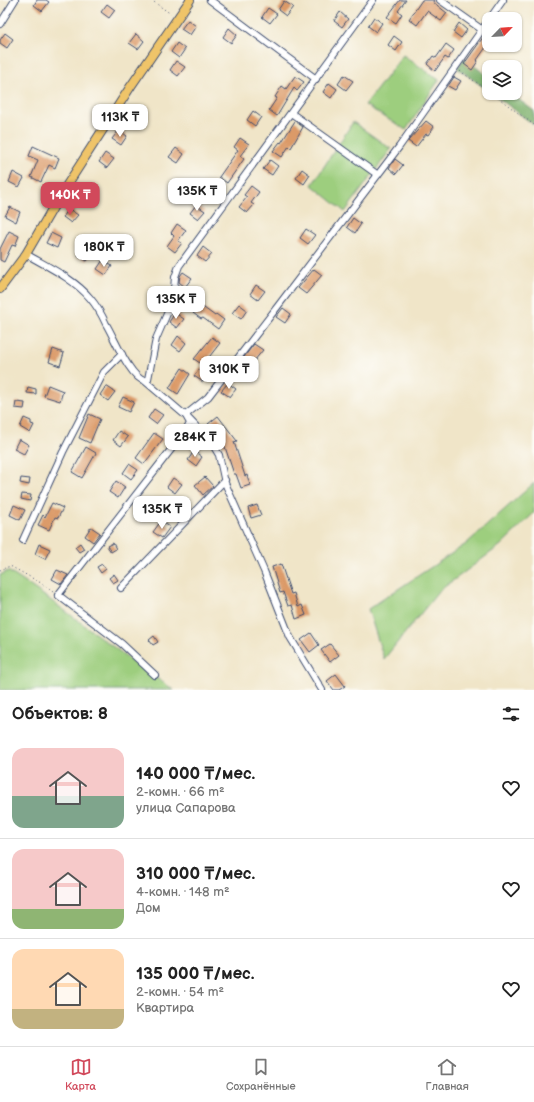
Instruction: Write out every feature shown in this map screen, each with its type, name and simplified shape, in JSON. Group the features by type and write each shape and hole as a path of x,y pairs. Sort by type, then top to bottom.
{"main road":[{"path":"0,289 26,254 58,199 118,106 190,0"}],"street":[{"path":"0,24 15,0"},
{"path":"210,0 316,79"},
{"path":"146,381 148,379 156,339 173,300 175,277 179,266 373,0"},
{"path":"440,0 481,29"},
{"path":"186,416 208,397 378,175 503,0"},
{"path":"291,113 378,175"},
{"path":"26,254 74,282 90,298 106,323 122,354 137,376 146,381 186,416 212,443 220,460 225,480 236,509 264,571 290,637 322,690"},
{"path":"23,540 63,452 104,372 122,354"},
{"path":"155,675 122,644 58,595 187,429 190,423 186,416"},
{"path":"121,588 225,480"}],"path":[{"path":"151,0 177,18"},
{"path":"456,68 482,86"},
{"path":"501,100 534,125"},
{"path":"0,570 10,566 41,583 58,595"}],"green space":[{"path":"403,55 439,80 406,130 365,105"},
{"path":"464,58 482,72 482,86 457,68"},
{"path":"501,100 519,100 534,111 534,125"},
{"path":"353,122 391,149 345,212 312,185"},
{"path":"534,483 534,513 501,545 439,591 384,659 368,609 466,544"},
{"path":"8,571 174,690 0,690 0,575"}],"building":[{"path":"37,0 46,0 49,2 42,11 34,5"},
{"path":"400,0 406,0 398,11 402,14 396,23 387,17"},
{"path":"422,0 434,0 433,2 447,13 441,21 427,11 417,25 409,19"},
{"path":"284,1 293,7 286,16 278,10"},
{"path":"107,4 115,10 109,18 101,12"},
{"path":"268,8 277,14 270,23 262,17"},
{"path":"340,12 348,19 342,27 334,21"},
{"path":"374,17 382,23 376,32 368,26"},
{"path":"188,20 196,26 190,35 181,29"},
{"path":"459,23 467,30 461,38 453,32"},
{"path":"229,28 237,35 231,43 223,37"},
{"path":"5,33 13,39 7,48 0,43 0,40"},
{"path":"136,34 144,41 138,49 129,43"},
{"path":"394,36 402,42 396,51 388,45"},
{"path":"482,39 483,52 472,70 464,64"},
{"path":"177,43 185,49 179,58 171,52"},
{"path":"446,44 454,50 448,59 445,57 435,71 427,64 433,56 436,58"},
{"path":"176,61 185,67 178,76 170,70"},
{"path":"344,75 353,81 346,90 338,84"},
{"path":"295,76 304,82 297,91 294,88 277,116 269,110 277,98 275,97 282,86 286,89"},
{"path":"454,77 461,81 455,90 448,86"},
{"path":"329,83 337,89 331,98 323,92"},
{"path":"135,111 143,118 137,126 128,120"},
{"path":"253,111 261,117 255,126 247,120"},
{"path":"295,121 303,127 291,148 289,146 282,157 273,151 280,142 281,143"},
{"path":"426,121 434,127 428,135 426,134 416,147 408,141"},
{"path":"119,130 127,136 121,145 112,139"},
{"path":"240,138 249,144 240,156 244,159 227,183 219,177 238,150 234,147"},
{"path":"33,146 59,158 55,168 49,165 41,182 31,177 38,160 29,156"},
{"path":"176,148 184,154 178,163 169,157"},
{"path":"105,153 114,159 107,168 99,162"},
{"path":"395,159 403,165 396,174 389,168"},
{"path":"270,160 278,166 272,175 263,169"},
{"path":"302,169 310,175 304,184 296,178"},
{"path":"13,172 24,178 19,187 9,182"},
{"path":"251,186 259,192 251,203 254,205 247,213 239,207 247,197 244,195"},
{"path":"206,187 214,193 208,202 199,196"},
{"path":"196,205 205,211 198,219 190,213"},
{"path":"10,207 20,212 16,222 5,216"},
{"path":"69,209 78,215 71,223 63,217"},
{"path":"353,218 361,224 355,233 347,227"},
{"path":"177,224 186,230 178,241 182,243 175,252 167,246 174,236 171,233"},
{"path":"306,229 315,235 308,244 300,238"},
{"path":"9,231 19,236 15,246 12,245 4,262 0,260 0,249"},
{"path":"51,233 61,238 57,248 46,243"},
{"path":"85,246 93,252 87,261 78,255"},
{"path":"203,247 212,254 205,262 197,256"},
{"path":"103,260 112,266 106,275 97,269"},
{"path":"314,269 322,275 306,294 298,288"},
{"path":"183,272 192,278 185,287 179,282 180,276"},
{"path":"256,285 265,291 258,300 250,294"},
{"path":"186,292 194,298 193,300 215,316 216,314 224,320 218,329 203,318 201,319 179,301"},
{"path":"239,304 247,310 241,319 232,313"},
{"path":"283,308 291,314 285,323 276,317"},
{"path":"175,313 184,319 177,328 169,322"},
{"path":"178,336 186,343 180,351 172,345"},
{"path":"212,337 220,343 203,365 194,359"},
{"path":"254,344 263,350 246,371 238,365"},
{"path":"53,349 64,353 60,366 49,362"},
{"path":"201,367 209,373 203,382 194,376"},
{"path":"182,368 190,374 178,394 169,388"},
{"path":"228,383 236,389 230,397 221,391"},
{"path":"48,385 63,391 60,401 44,396"},
{"path":"106,386 115,392 108,401 100,395"},
{"path":"28,387 36,389 36,394 27,393"},
{"path":"123,397 134,402 129,412 118,407"},
{"path":"16,402 25,403 24,409 15,408"},
{"path":"154,409 163,415 156,424 148,418"},
{"path":"89,414 100,419 90,443 79,438"},
{"path":"218,416 237,441 234,442 245,476 247,475 250,485 241,488 236,474 234,474 225,447 208,424"},
{"path":"24,418 31,421 31,424 34,425 30,433 20,427"},
{"path":"119,431 128,437 121,446 113,440"},
{"path":"154,433 163,439 144,464 136,458"},
{"path":"19,439 29,445 24,454 14,449"},
{"path":"86,447 96,453 82,478 72,472"},
{"path":"194,451 202,457 196,466 188,460"},
{"path":"129,464 138,470 131,479 123,473"},
{"path":"205,477 213,486 203,495 195,485"},
{"path":"21,478 30,479 29,485 20,483"},
{"path":"173,478 182,484 175,493 167,487"},
{"path":"116,481 125,487 118,498 109,492"},
{"path":"22,494 31,495 30,501 21,499"},
{"path":"183,499 190,509 180,517 172,507"},
{"path":"52,503 63,508 58,518 55,517 49,530 38,525 43,515 45,517"},
{"path":"14,505 25,510 20,520 10,515"},
{"path":"257,505 261,515 251,518 248,508"},
{"path":"161,521 170,527 162,538 153,532"},
{"path":"91,527 100,533 93,542 85,536"},
{"path":"80,543 84,549 79,552 75,547"},
{"path":"113,543 116,549 111,552 107,546"},
{"path":"39,544 50,549 45,559 35,554"},
{"path":"102,564 106,569 101,573 97,567"},
{"path":"281,564 291,594 294,593 298,607 302,605 306,615 296,619 292,605 288,606 283,592 280,593 272,567"},
{"path":"57,570 68,575 61,584 52,579"},
{"path":"114,574 118,580 113,583 109,578"},
{"path":"311,633 319,645 310,652 301,640"},
{"path":"154,636 158,642 153,645 149,640"},
{"path":"330,644 339,655 330,662 321,650"},
{"path":"336,674 345,686 339,690 334,690 327,681"}]}
